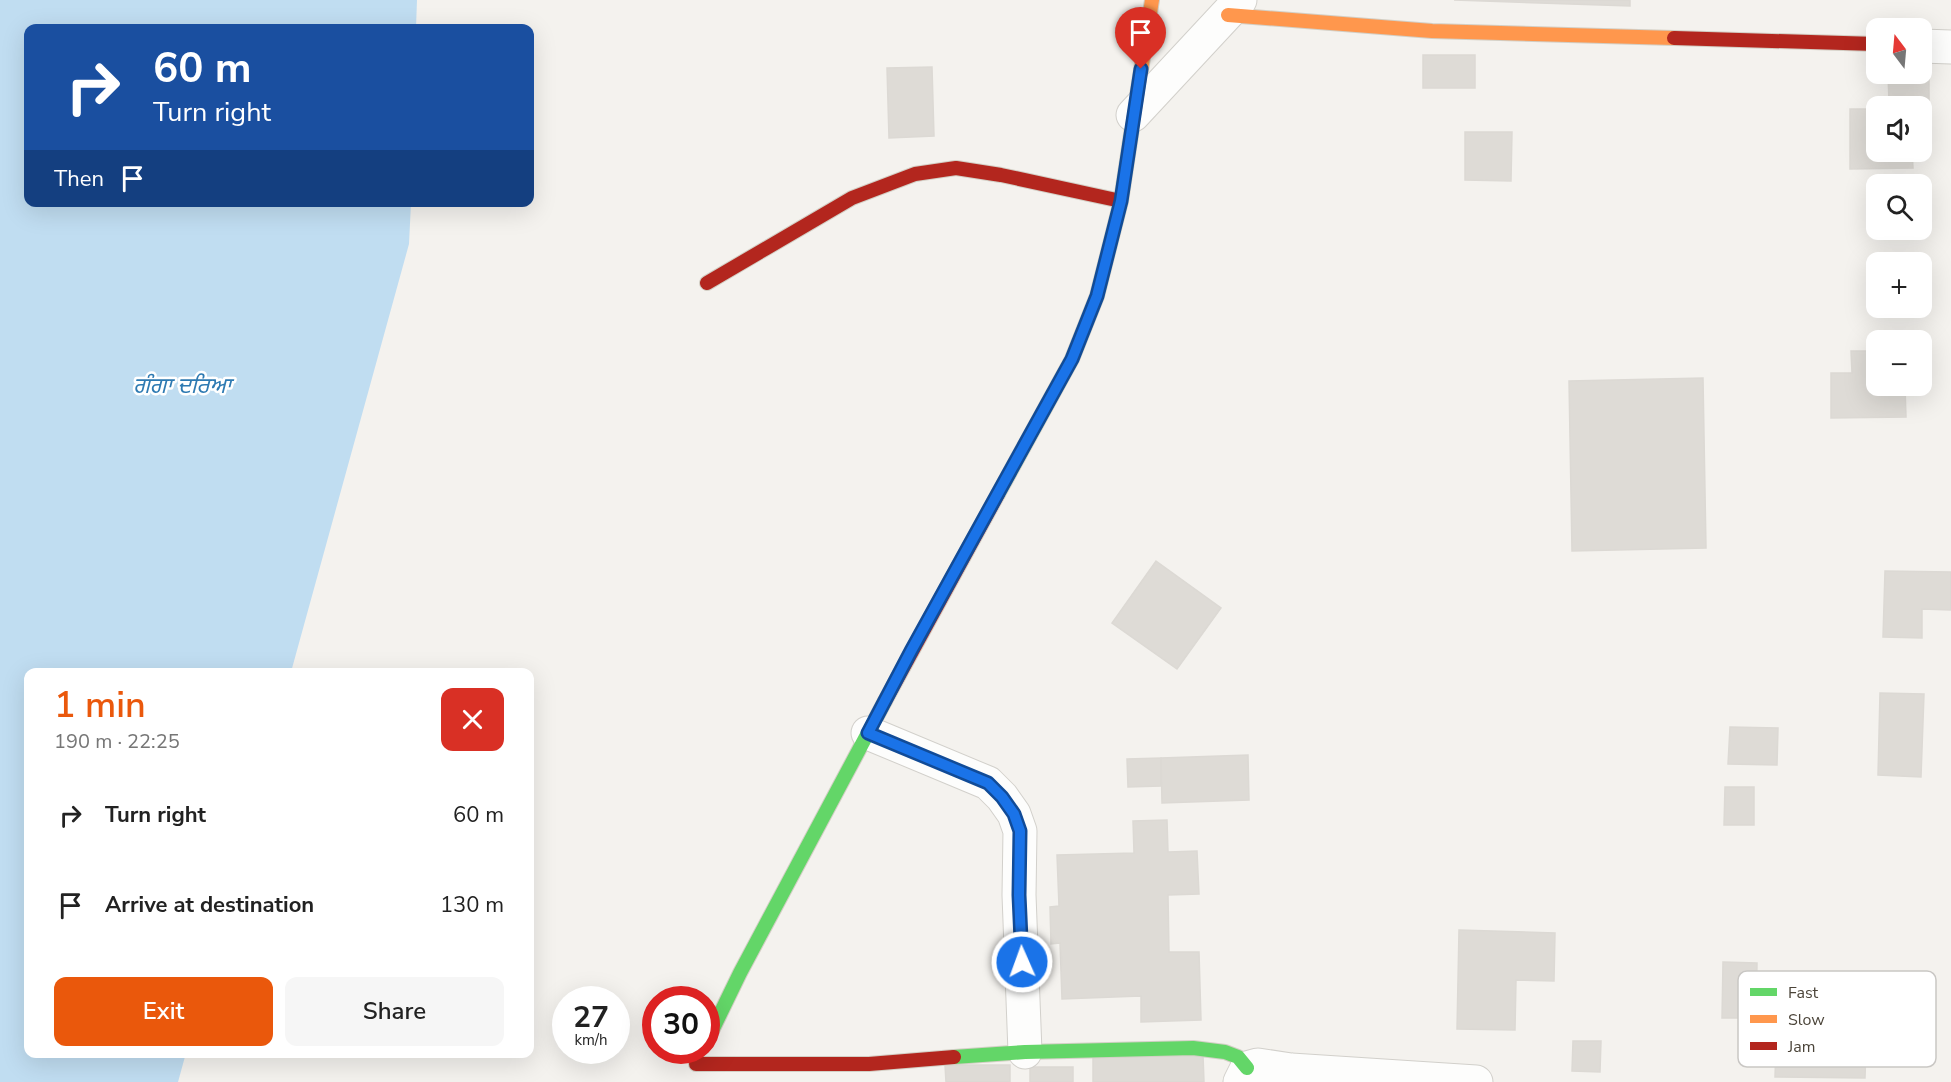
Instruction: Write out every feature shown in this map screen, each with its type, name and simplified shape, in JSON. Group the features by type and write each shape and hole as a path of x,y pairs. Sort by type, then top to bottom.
{"street":[{"path":"720,1014 911,651 1072,359 1097,296 1121,201 1152,0"},
{"path":"1133,115 1234,8 1432,31 1866,44"},
{"path":"1932,46 1951,47"},
{"path":"707,283 852,198 915,174 956,168 1001,175 1121,201"},
{"path":"868,733 988,783 1014,814 1020,831 1019,895 1025,1052"},
{"path":"696,1064 693,1069 869,1064 1025,1052 1193,1048 1225,1052 1238,1058 1244,1075 1258,1065 1302,1071 1476,1082"}],"water":[{"name":"ਗੰਗਾ ਦਰਿਆ","path":"0,0 417,0 416,24 24,24 24,207 411,207 409,244 292,668 24,668 24,1058 185,1058 178,1082 0,1082"}],"building":[{"path":"1454,0 1630,0 1630,6"},
{"path":"1423,55 1475,55 1475,88 1423,88"},
{"path":"932,67 934,136 889,138 887,68"},
{"path":"1888,84 1929,84 1929,96 1889,96"},
{"path":"1850,109 1866,109 1866,162 1913,162 1913,168 1850,169"},
{"path":"1465,132 1512,132 1511,181 1465,180"},
{"path":"1851,351 1866,351 1866,396 1905,396 1906,417 1831,418 1831,373 1852,373"},
{"path":"1703,378 1706,548 1572,551 1569,381"},
{"path":"1156,561 1221,608 1177,669 1112,623"},
{"path":"1885,571 1951,572 1951,610 1922,609 1922,638 1883,637"},
{"path":"1880,693 1924,694 1921,777 1878,775"},
{"path":"1730,727 1778,728 1777,765 1728,764"},
{"path":"1248,755 1249,800 1162,803 1161,758"},
{"path":"1161,758 1161,786 1128,787 1127,759"},
{"path":"1725,787 1754,787 1754,825 1724,825"},
{"path":"1167,820 1168,852 1197,851 1199,894 1168,895 1169,952 1199,952 1201,1020 1141,1022 1141,996 1062,999 1060,943 1051,944 1050,907 1059,906 1057,855 1134,853 1133,821"},
{"path":"1459,930 1555,933 1554,981 1516,980 1515,1030 1457,1029"},
{"path":"1723,962 1757,963 1757,971 1738,971 1738,1018 1722,1018"},
{"path":"1573,1041 1601,1041 1600,1072 1572,1071"},
{"path":"1203,1055 1204,1082 1093,1082 1093,1056"},
{"path":"945,1065 1010,1065 1010,1082 946,1082"},
{"path":"1030,1067 1073,1067 1073,1082 1030,1082"},
{"path":"1775,1067 1865,1067 1865,1078 1775,1077"}],"traffic: fast":[{"path":"998,494 1072,359 1097,296 1121,201 1132,128"},
{"path":"720,1014 885,701"},
{"path":"954,1057 1025,1052 1193,1048 1225,1052 1238,1057 1247,1068"}],"traffic: slow":[{"path":"1132,128 1152,0"},
{"path":"1228,15 1432,31 1674,38"}],"traffic: jam":[{"path":"1674,38 1866,44"},
{"path":"707,283 852,198 915,174 956,168 1001,175 1121,201"},
{"path":"885,701 998,494"},
{"path":"720,1064 869,1064 954,1057"}],"route":[{"path":"1022,962 1019,895 1020,831 1014,814 988,783 868,733 1072,359 1097,296 1121,201 1141,69"}]}
